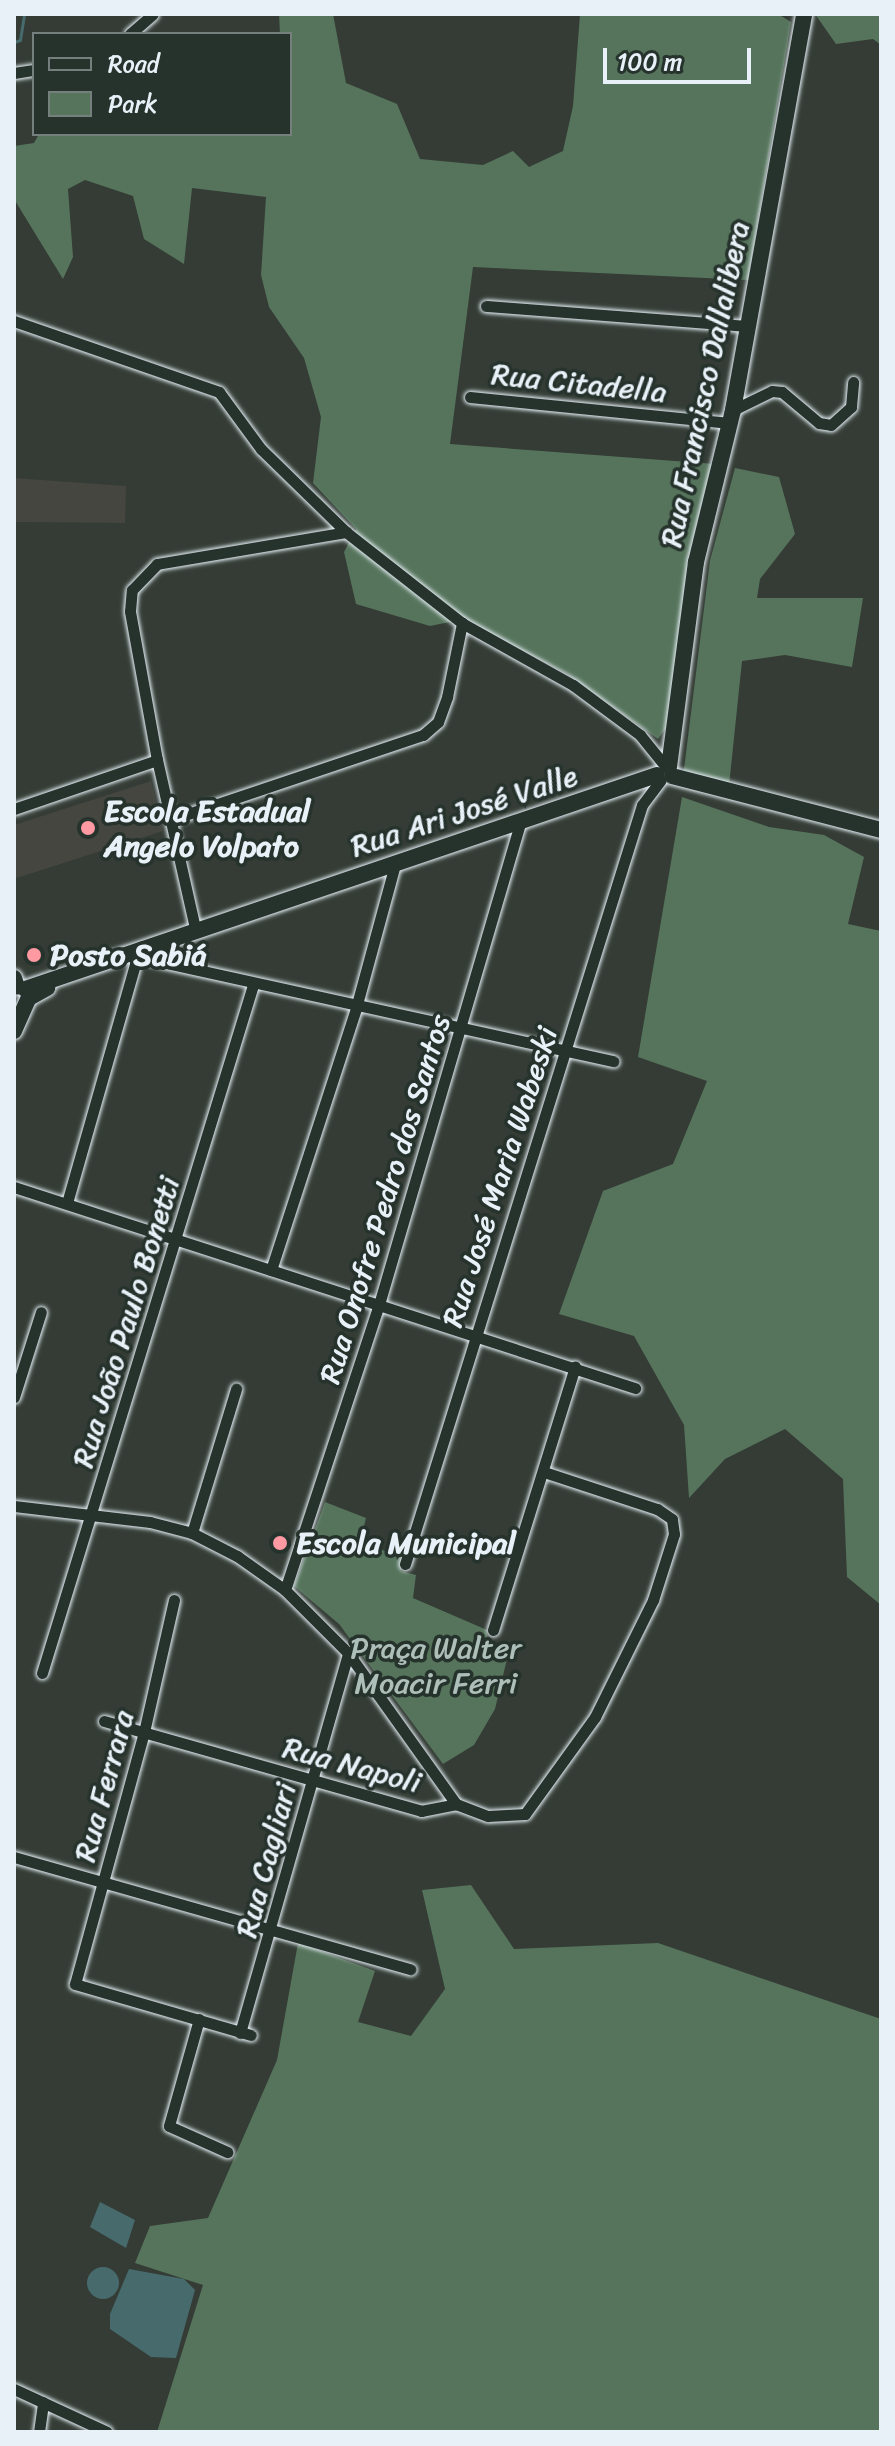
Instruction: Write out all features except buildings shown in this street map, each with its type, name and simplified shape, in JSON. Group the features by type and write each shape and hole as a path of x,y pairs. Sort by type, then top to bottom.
{"street":[{"path":"132,32 153,14"},
{"name":"Rua Francisco Dallalibera","path":"665,767 696,562 732,416 804,14"},
{"path":"486,306 748,326"},
{"path":"14,321 219,392 261,449 346,532 462,623 573,685 665,767 881,830"},
{"path":"732,416 772,391 782,392 819,423 831,425 851,407 853,382"},
{"name":"Rua Citadella","path":"470,397 732,416"},
{"path":"195,928 157,760 130,611 132,590 157,564 346,532"},
{"path":"170,820 423,735 438,722 447,697 462,623"},
{"path":"14,809 157,760"},
{"name":"Rua Ari José Valle","path":"20,994 133,956 195,928 633,786 665,767"},
{"name":"Rua José Maria Wabeski","path":"405,1564 642,805 665,767"},
{"path":"633,786 642,805"},
{"name":"Rua Onofre Pedro dos Santos","path":"285,1590 380,1301 464,1027 521,820"},
{"path":"271,1270 356,1008 395,864"},
{"path":"67,1203 133,956 356,1008 567,1047 614,1061"},
{"name":"Rua João Paulo Bonetti","path":"42,1673 178,1238 253,985"},
{"path":"14,1031 20,994"},
{"path":"14,1187 271,1270 380,1301 635,1388"},
{"path":"14,1397 41,1312"},
{"path":"493,1630 575,1366"},
{"path":"192,1533 236,1389"},
{"name":"Rua Napoli","path":"104,1721 421,1811 456,1804 488,1816 525,1814 595,1717 672,1553 672,1519 657,1509 544,1472"},
{"path":"14,1506 91,1512 192,1533 285,1590 348,1653 456,1804"},
{"name":"Rua Ferrara","path":"174,1600 144,1732 75,1984 199,2019"},
{"name":"Rua Cagliari","path":"199,2019 246,2034 348,1653"},
{"path":"14,1857 410,1969"},
{"path":"199,2019 169,2126 227,2152"},
{"path":"14,2389 107,2432"},
{"path":"39,2432 43,2402"}],"shaded area":[{"path":"14,478 126,486 125,523 14,522"},
{"name":"Escola Estadual Angelo Volpato","path":"151,781 163,831 14,879 14,825"}],"green space":[{"path":"279,14 333,14 346,83 397,104 420,159 483,165 513,151 529,167 563,151 573,106 580,14 778,14 791,22 748,280 473,267 450,444 715,464 666,728 658,739 567,674 464,619 430,626 356,604 344,552 356,529 313,483 321,417 304,358 269,307 261,275 266,197 192,188 184,264 144,239 133,196 85,180 68,189 73,257 63,279 14,199 14,146 34,143 38,136 292,136 292,32 280,32"},
{"path":"815,14 881,14 881,45 873,39 836,44"},
{"path":"735,468 779,477 795,534 760,579 757,598 863,598 852,667 785,655 742,661 729,786 683,777 710,561"},
{"path":"682,797 769,827 824,835 864,857 848,924 881,931 881,1605 847,1577 843,1479 785,1429 725,1459 689,1498 684,1425 634,1336 559,1314 603,1191 673,1164 707,1081 638,1057"},
{"name":"Praça Walter Moacir Ferri","path":"325,1502 366,1518 360,1542 402,1557 401,1571 416,1575 413,1598 487,1630 488,1651 507,1659 495,1709 474,1745 443,1764 339,1624 294,1586"},
{"path":"471,1885 514,1949 658,1943 881,2019 881,2432 157,2432 203,2285 135,2263 150,2226 208,2218 277,2060 298,1943 375,1971 358,2022 411,2036 445,1989 422,1890"}],"water":[{"path":"100,2202 135,2220 126,2248 90,2227"},
{"path":"103,2267 114,2272 119,2283 114,2294 103,2299 92,2294 87,2283 92,2272"},
{"path":"129,2269 184,2279 195,2290 176,2358 151,2357 110,2329 110,2314"}],"waterway":[{"path":"14,42 20,40 24,14"}],"place":[{"name":"Escola Estadual Angelo Volpato","path":"88,828"},
{"name":"Posto Sabiá","path":"34,955"},
{"name":"Escola Municipal","path":"280,1543"}]}
